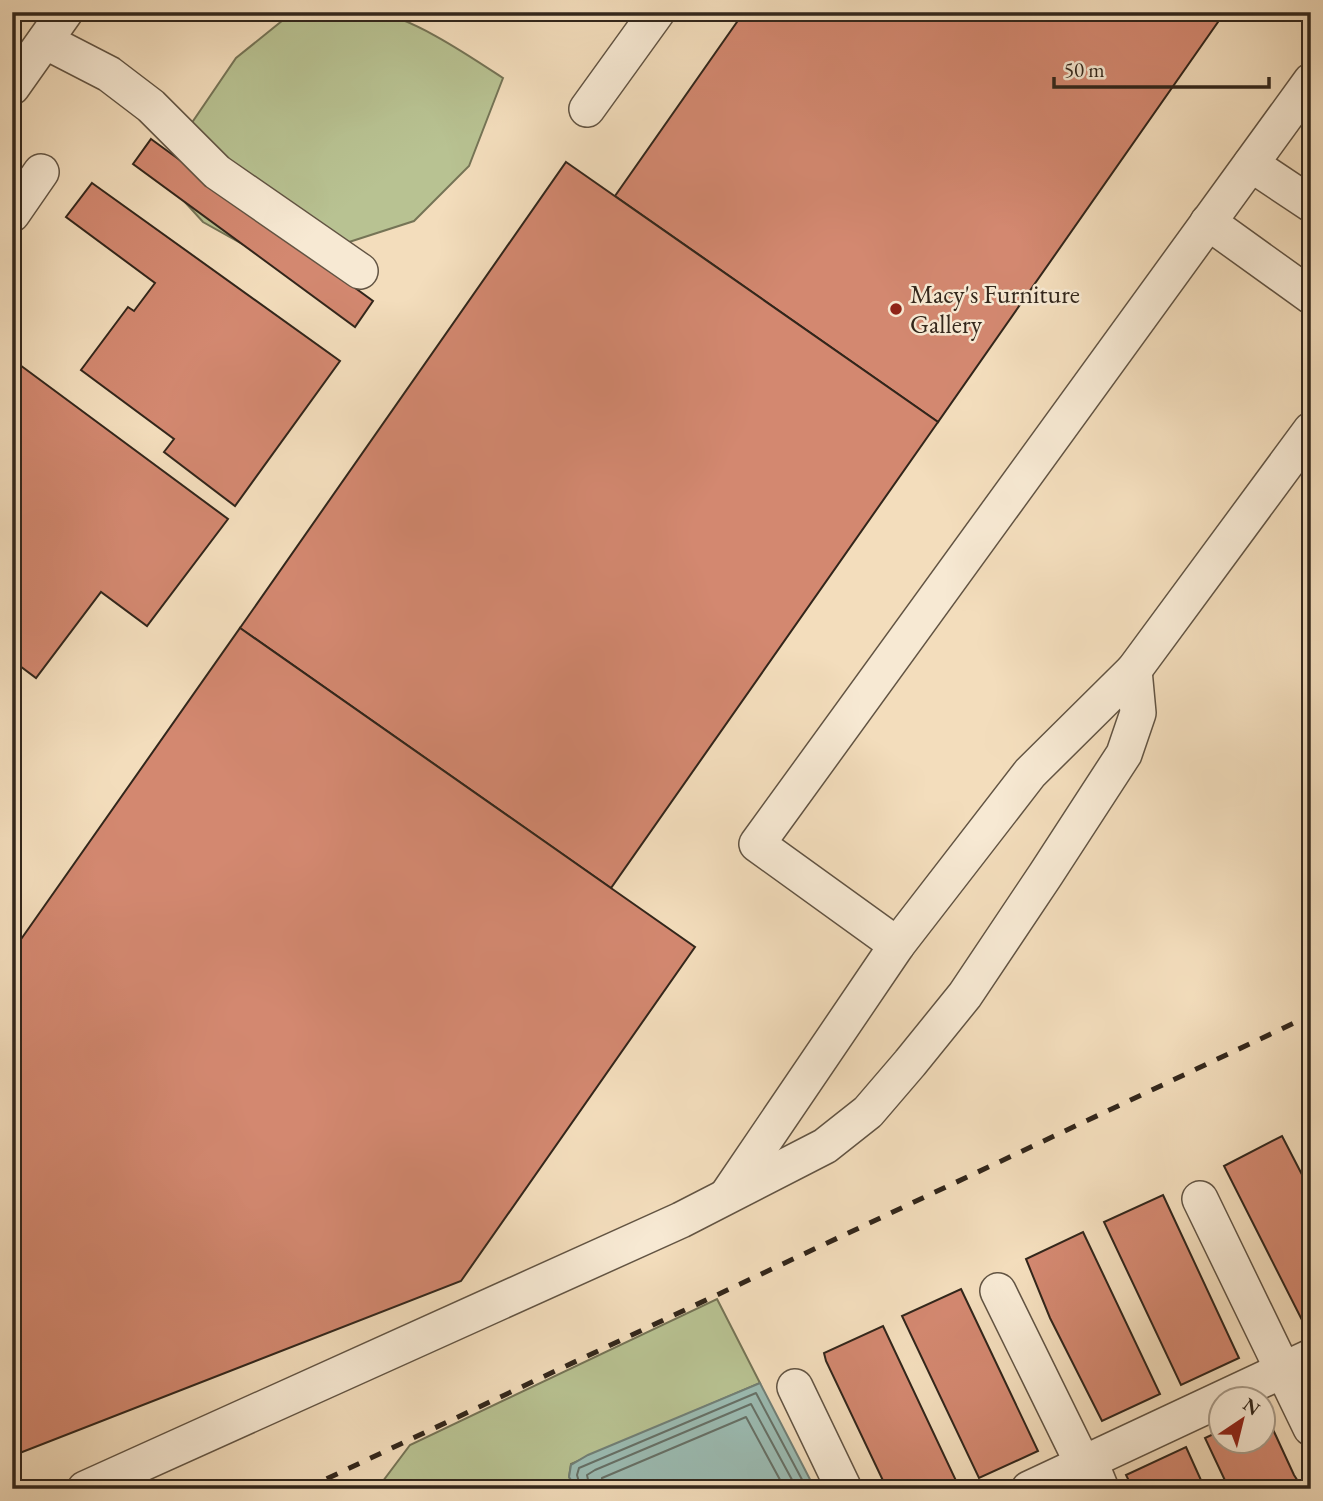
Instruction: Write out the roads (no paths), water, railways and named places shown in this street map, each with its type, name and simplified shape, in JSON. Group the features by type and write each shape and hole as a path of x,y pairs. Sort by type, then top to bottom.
{"street":[{"path":"12,87 65,12"},
{"path":"587,109 657,12"},
{"path":"45,41 109,74 151,106 217,172 360,271"},
{"path":"897,945 757,844 1311,81"},
{"path":"1251,163 1311,204"},
{"path":"12,214 41,172"},
{"path":"1208,222 1311,296"},
{"path":"726,1197 897,945 1030,773 1135,670 1311,430"},
{"path":"85,1489 726,1197 825,1146 868,1112 965,995 1124,754 1138,713 1135,670"},
{"path":"1200,1199 1297,1364 1311,1428"},
{"path":"998,1291 1091,1472"},
{"path":"1029,1489 1091,1472 1297,1364"},
{"path":"795,1387 844,1489"}],"water":[{"path":"760,1383 815,1489 577,1489 569,1477 571,1465 588,1455"}],"railway":[{"path":"305,1489 1311,1015"}],"place":[{"name":"Macy's Furniture Gallery","path":"896,309"}]}
